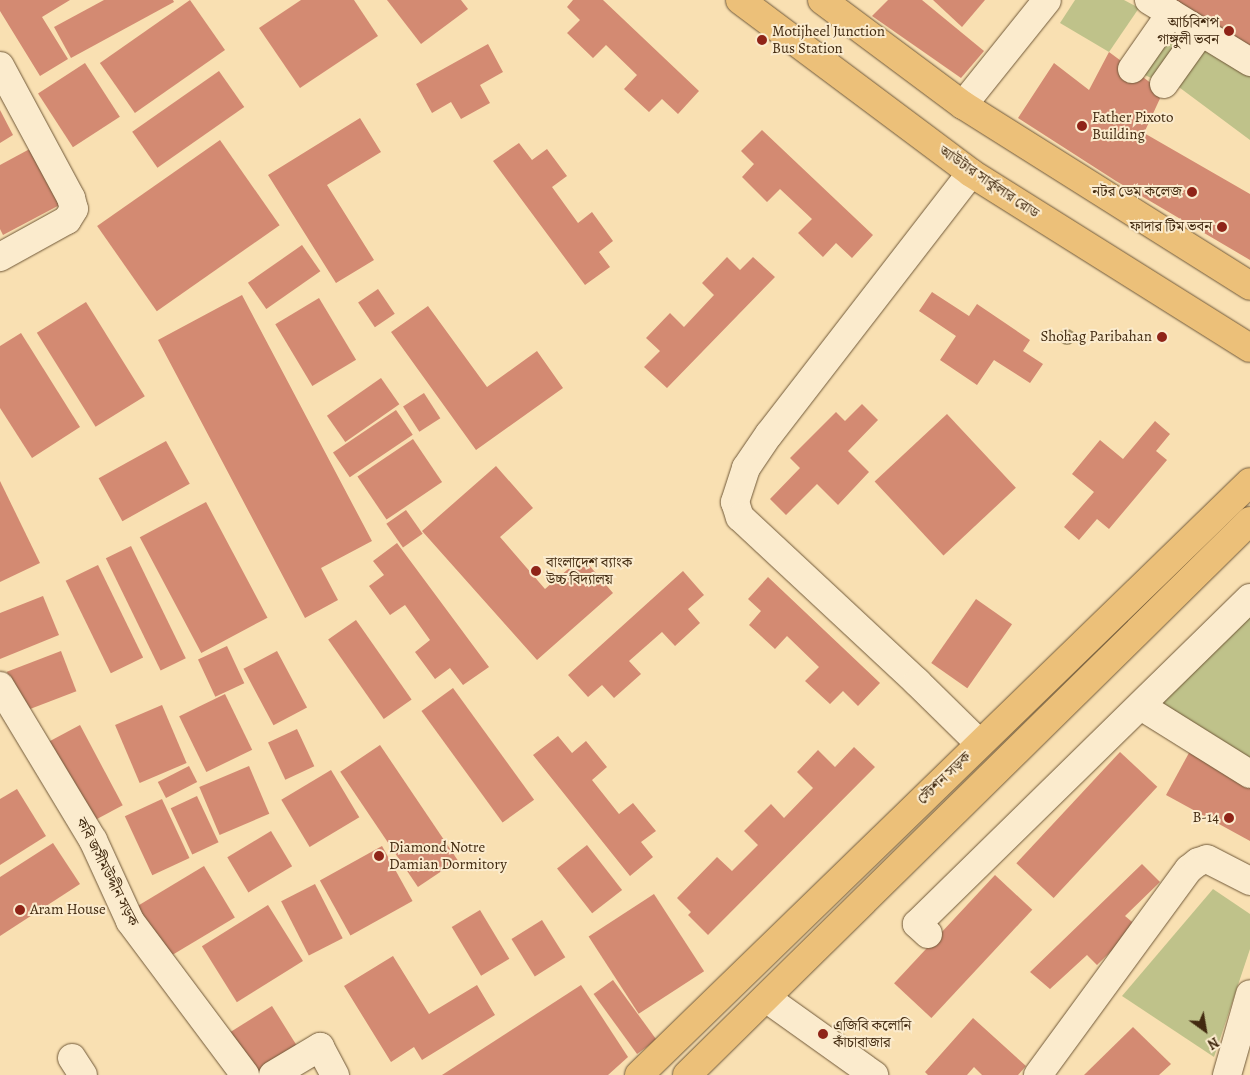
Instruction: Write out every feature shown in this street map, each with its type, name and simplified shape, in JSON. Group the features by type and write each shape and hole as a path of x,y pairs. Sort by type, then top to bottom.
{"main road":[{"name":"আউটার সার্কুলার রোড","path":"740,0 971,173 1250,348"},
{"path":"822,0 963,105 1250,286"},
{"name":"স্টেশন সড়ক","path":"639,1075 1250,482"},
{"name":"স্টেশন সড়ক","path":"687,1075 1250,521"},
{"path":"742,975 766,998"}],"street":[{"path":"963,105 1047,0"},
{"path":"1132,69 1160,6 1250,62"},
{"path":"1164,84 1201,32"},
{"path":"0,66 71,198 74,209 67,220 0,257"},
{"path":"971,173 769,434 746,468 735,502 740,517 917,682 980,744"},
{"path":"928,934 917,924 1066,788 1141,706 1250,598"},
{"name":"কবি জসীমউদ্দীন সড়ক","path":"0,686 93,840 130,921 245,1075"},
{"path":"1141,706 1250,774"},
{"path":"1038,1075 1189,869 1198,862 1208,859 1250,881"},
{"path":"1227,1075 1250,994"},
{"path":"766,998 874,1075"},
{"path":"273,1075 320,1047 335,1075"}],"green space":[{"path":"1075,0 1124,0 1139,8 1109,52 1060,23"},
{"path":"1171,13 1250,63 1250,140 1168,79 1164,84 1132,69"},
{"path":"1250,606 1250,758 1154,707"},
{"path":"1213,889 1250,914 1250,949 1214,1057 1122,996"}],"building":[{"path":"0,0 70,0 42,17 68,59 40,76 0,11"},
{"path":"104,0 173,0 174,2 71,58 54,27"},
{"path":"190,0 225,50 135,113 100,63"},
{"path":"301,0 354,0 378,36 300,88 259,28"},
{"path":"387,0 461,0 468,9 421,44"},
{"path":"573,0 603,0 699,91 678,114 662,99 649,112 624,89 637,75 606,45 593,58 567,33 580,20 567,7"},
{"path":"888,0 922,0 984,51 961,78 872,16"},
{"path":"933,0 985,0 962,27"},
{"name":"আর্চবিশপ গাঙ্গুলী ভবন","path":"1168,0 1250,0 1250,61"},
{"path":"488,44 503,72 480,85 490,103 461,119 451,102 432,113 416,84"},
{"path":"1109,52 1163,92 1144,133 1250,194 1250,260 1116,181 1018,118 1054,63 1089,90"},
{"path":"85,63 120,117 73,147 38,93"},
{"path":"219,71 244,107 157,168 132,132"},
{"path":"0,110 13,135 0,143"},
{"path":"360,118 381,152 327,185 374,260 336,283 268,175"},
{"path":"762,130 873,235 852,258 836,243 823,257 798,233 812,219 780,189 767,202 742,177 754,164 741,151"},
{"path":"220,140 280,225 157,311 97,226"},
{"path":"519,143 532,160 547,149 567,176 552,187 578,223 592,212 613,241 599,252 610,267 585,285 493,161"},
{"path":"39,144 69,200 3,235 0,229 0,165"},
{"path":"302,245 320,271 266,309 248,283"},
{"path":"727,257 740,270 753,257 775,277 667,388 644,367 660,351 646,338 670,313 684,327 714,295 702,283"},
{"path":"378,289 395,314 375,327 358,302"},
{"path":"932,292 969,316 977,304 1030,340 1023,351 1043,364 1030,383 994,360 977,385 940,360 956,336 919,311"},
{"path":"242,295 372,541 321,568 338,600 305,618 158,340"},
{"path":"319,298 356,360 312,386 275,324"},
{"path":"86,302 145,396 96,427 37,333"},
{"path":"428,306 487,387 537,351 563,388 476,450 391,332"},
{"path":"21,333 80,427 32,458 0,408 0,346"},
{"path":"381,378 399,404 345,442 327,416"},
{"path":"424,393 440,418 419,432 403,407"},
{"path":"862,404 878,420 848,451 869,472 838,505 817,484 786,515 770,499 800,468 790,458 836,412 845,421"},
{"path":"396,410 413,435 350,477 333,452"},
{"path":"947,414 1016,488 943,555 875,482"},
{"path":"1155,421 1170,434 1156,451 1167,460 1109,529 1097,519 1079,540 1064,527 1094,492 1072,474 1100,440 1123,459"},
{"path":"413,439 442,482 387,520 357,476"},
{"path":"166,441 190,484 122,521 99,478"},
{"path":"496,466 533,508 500,537 545,589 582,557 613,593 537,660 422,531"},
{"path":"0,481 40,563 0,582"},
{"path":"206,502 268,618 201,653 140,537"},
{"path":"406,510 423,534 403,548 386,524"},
{"path":"397,543 489,667 463,685 450,668 435,679 415,652 430,640 405,605 390,615 369,586 384,575 373,561"},
{"path":"131,546 186,658 161,671 106,558"},
{"path":"98,565 143,658 111,673 66,581"},
{"path":"683,571 704,595 688,609 700,623 675,646 662,632 629,661 641,674 614,698 602,685 588,697 568,675"},
{"path":"768,577 880,683 858,706 843,691 830,704 805,681 819,667 787,636 775,649 749,625 761,611 748,599"},
{"path":"43,596 59,635 0,659 0,613"},
{"path":"976,599 1012,624 967,688 931,663"},
{"path":"356,620 412,699 384,719 328,640"},
{"path":"227,646 244,683 215,697 198,660"},
{"path":"61,651 76,691 22,712 7,672"},
{"path":"277,651 307,708 273,725 243,669"},
{"path":"453,688 534,800 503,823 421,711"},
{"path":"225,694 252,750 206,772 179,716"},
{"path":"162,705 187,763 140,783 115,725"},
{"path":"80,725 123,805 83,826 40,746"},
{"path":"297,729 314,766 285,780 268,743"},
{"path":"558,736 572,753 586,741 607,767 592,780 619,814 633,803 656,831 641,842 653,857 630,876 533,755"},
{"path":"380,745 458,860 418,887 340,772"},
{"path":"854,747 875,767 708,935 688,915 691,912 677,898 717,857 732,871 758,845 744,831 771,804 784,818 813,788 797,772 818,750 835,767"},
{"name":"B-14","path":"1190,751 1250,786 1250,841 1166,795"},
{"path":"1120,752 1157,787 1054,898 1016,863"},
{"path":"189,766 197,782 166,798 158,782"},
{"path":"249,766 269,814 220,835 199,787"},
{"path":"331,770 359,817 310,847 281,800"},
{"path":"17,789 46,836 0,865 0,799"},
{"path":"197,796 219,842 192,854 171,808"},
{"path":"162,799 189,858 152,875 125,816"},
{"path":"271,831 292,866 248,892 227,857"},
{"name":"Aram House","path":"53,843 80,884 0,936 0,877"},
{"path":"587,845 622,890 592,913 557,868"},
{"path":"382,846 413,901 350,936 320,880"},
{"path":"1142,864 1160,882 1125,916 1137,926 1097,965 1087,955 1050,989 1030,972"},
{"path":"204,866 235,917 167,958 136,907"},
{"path":"995,875 1032,910 931,1018 894,983"},
{"path":"315,884 343,938 309,956 281,901"},
{"path":"654,894 704,971 639,1014 589,936"},
{"path":"268,905 303,961 237,1002 202,946"},
{"path":"480,910 509,959 481,976 452,927"},
{"path":"542,920 565,957 535,976 511,939"},
{"path":"393,956 429,1014 477,985 495,1015 422,1060 414,1047 391,1062 344,986"},
{"path":"613,980 656,1040 637,1054 594,994"},
{"path":"581,985 628,1057 608,1075 442,1075"},
{"path":"272,1006 300,1050 257,1075 230,1032"},
{"path":"973,1018 1026,1066 1018,1075 982,1075 974,1067 967,1075 928,1075 925,1072"},
{"path":"1133,1027 1171,1064 1159,1075 1084,1075"}],"place":[{"name":"আর্চবিশপ গাঙ্গুলী ভবন","path":"1229,31"},
{"name":"Motijheel Junction Bus Station","path":"762,40"},
{"name":"Father Pixoto Building","path":"1082,126"},
{"name":"নটর ডেম কলেজ","path":"1192,192"},
{"name":"ফাদার টিম ভবন","path":"1222,227"},
{"name":"Shohag Paribahan","path":"1162,337"},
{"name":"বাংলাদেশ ব্যাংক উচ্চ বিদ্যালয়","path":"536,571"},
{"name":"B-14","path":"1229,818"},
{"name":"Diamond Notre Damian Dormitory","path":"379,856"},
{"name":"Aram House","path":"20,910"},
{"name":"এজিবি কলোনি কাঁচাবাজার","path":"823,1034"}]}
